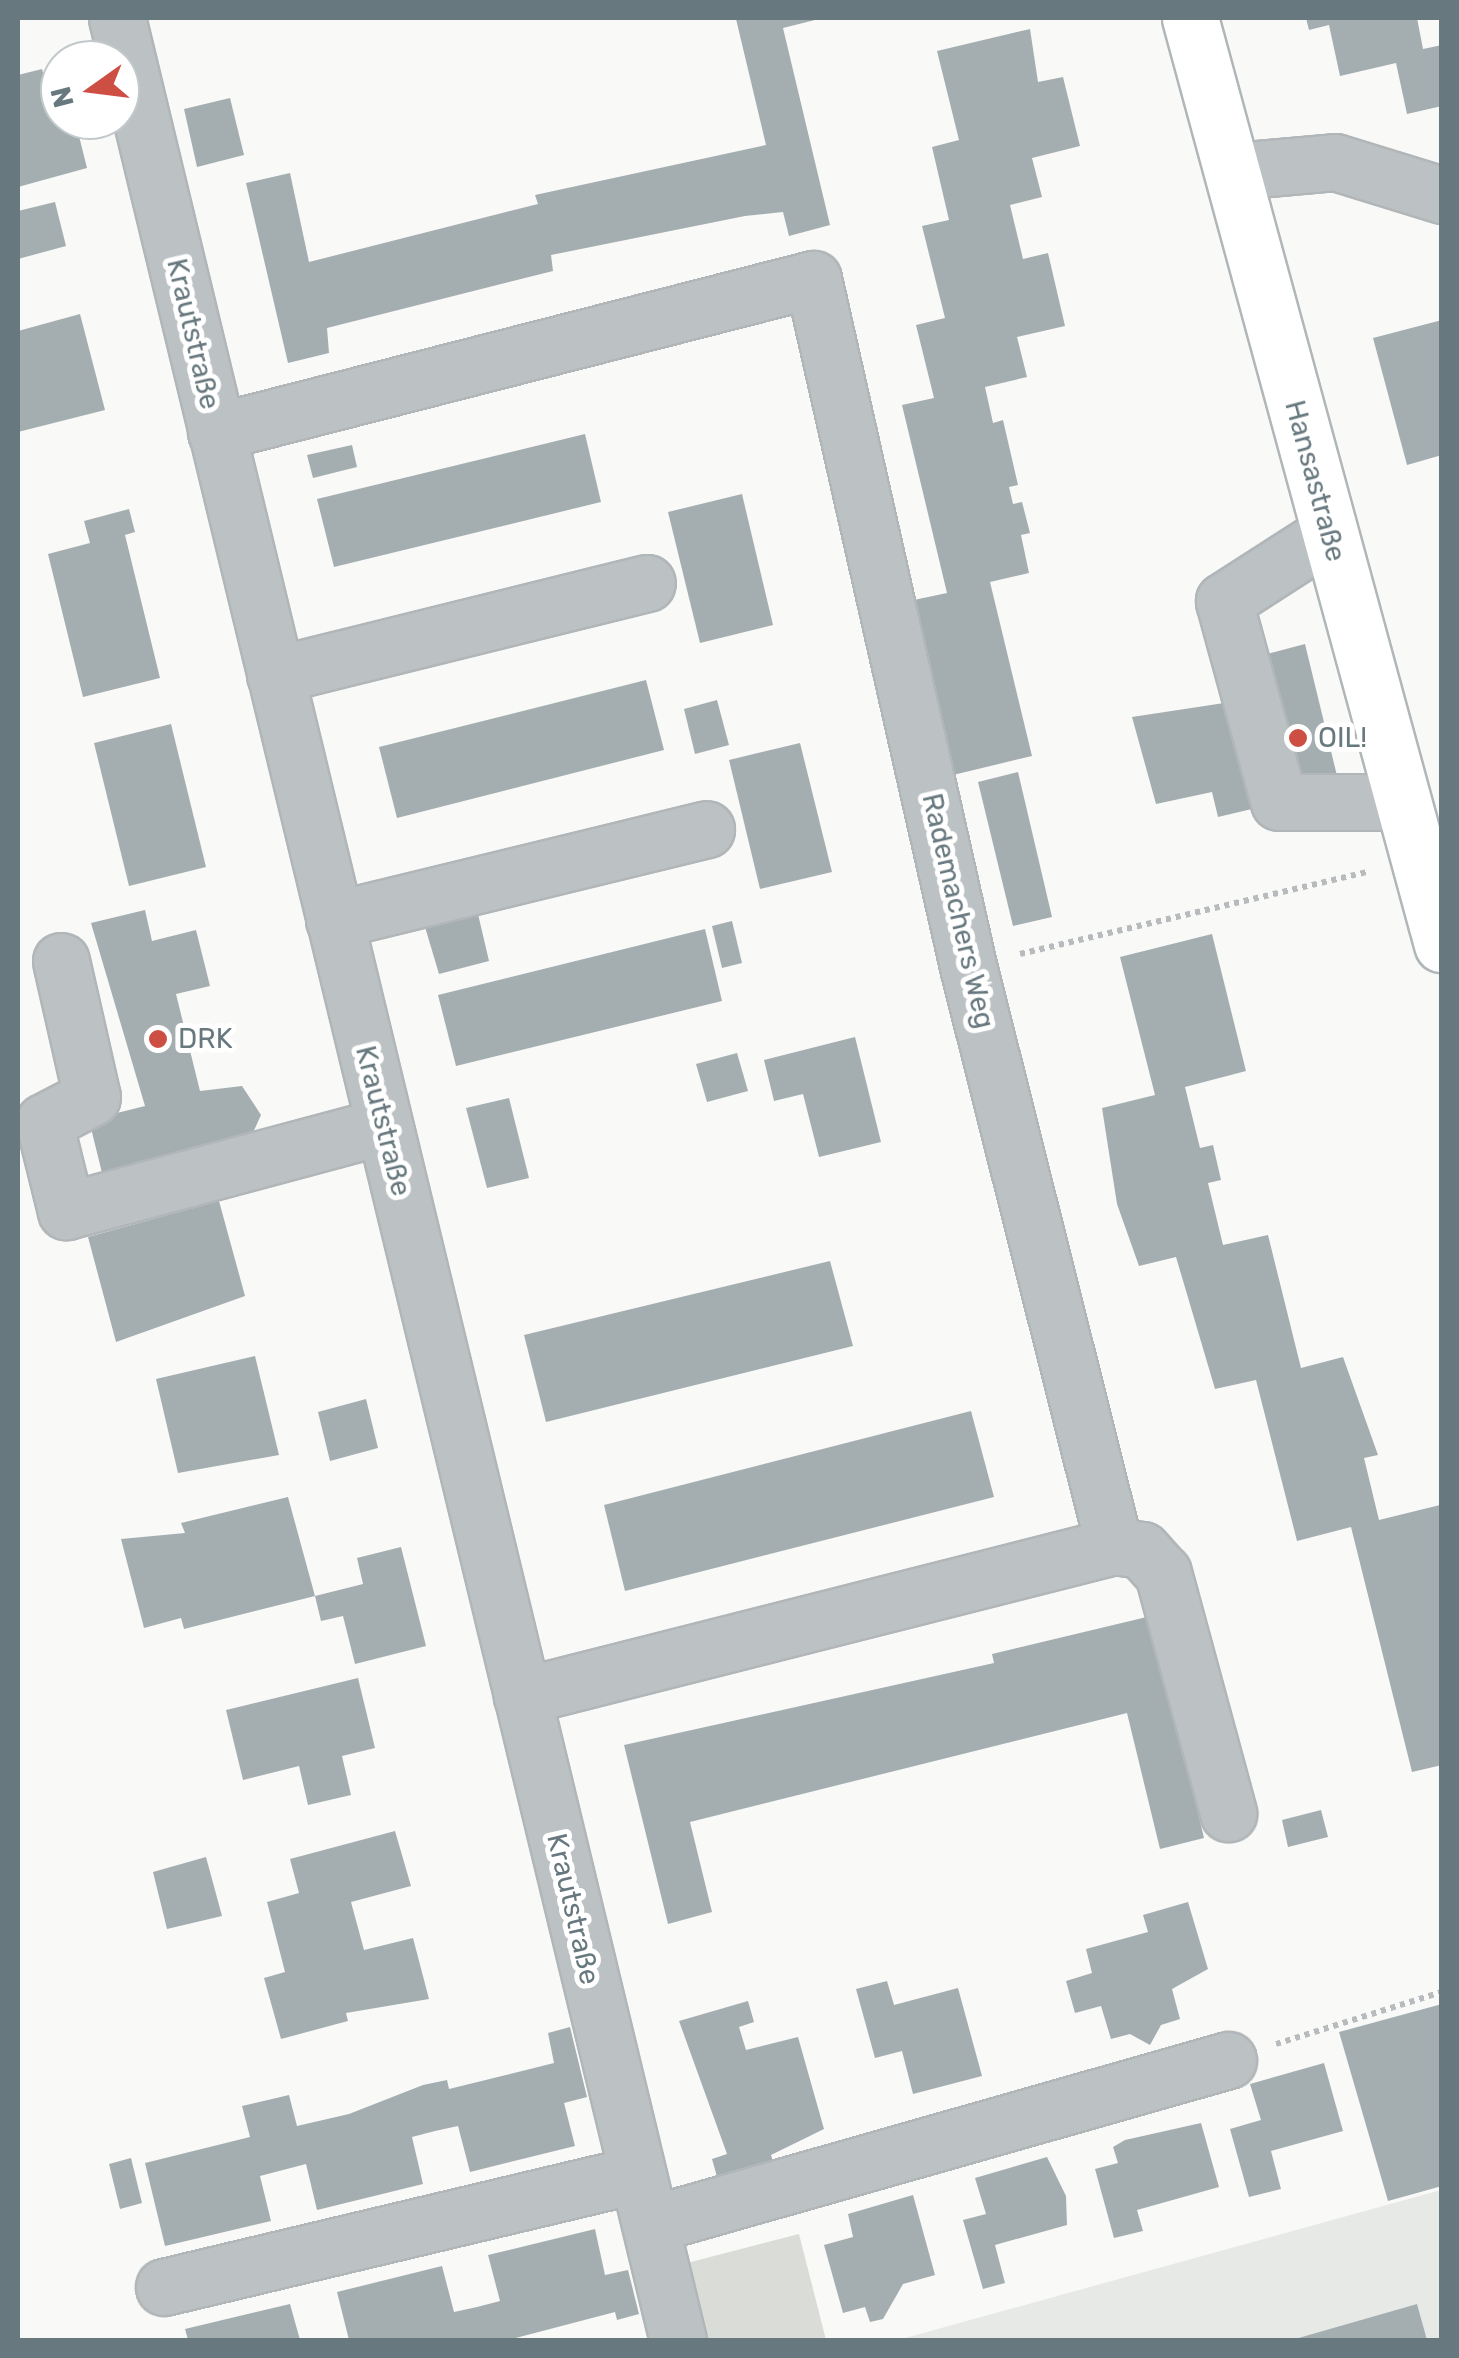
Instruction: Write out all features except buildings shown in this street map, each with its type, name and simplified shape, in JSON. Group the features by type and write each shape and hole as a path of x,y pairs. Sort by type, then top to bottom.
{"main road":[{"name":"Hansastraße","path":"1190,18 1442,944"}],"street":[{"name":"Krautstraße","path":"117,18 678,2340"},
{"path":"1234,171 1335,162 1442,195"},
{"name":"Rademachers Weg","path":"216,432 813,279 968,966 1114,1546"},
{"path":"1328,534 1224,600 1279,802 1402,802"},
{"path":"274,674 647,583"},
{"path":"334,920 706,828"},
{"path":"61,962 92,1097 44,1122 66,1211 384,1126"},
{"path":"522,1696 1114,1546 1142,1550 1163,1573 1228,1813"},
{"path":"164,2288 644,2199 1228,2060"}],"path":[{"path":"968,966 1418,860"},
{"path":"1228,2060 1442,1992"}],"shaded area":[{"path":"1441,2190 1441,2340 898,2340"},
{"path":"799,2234 826,2340 706,2340 687,2263"}],"place":[{"name":"OIL!","path":"1298,738"},
{"name":"DRK","path":"158,1039"}]}
